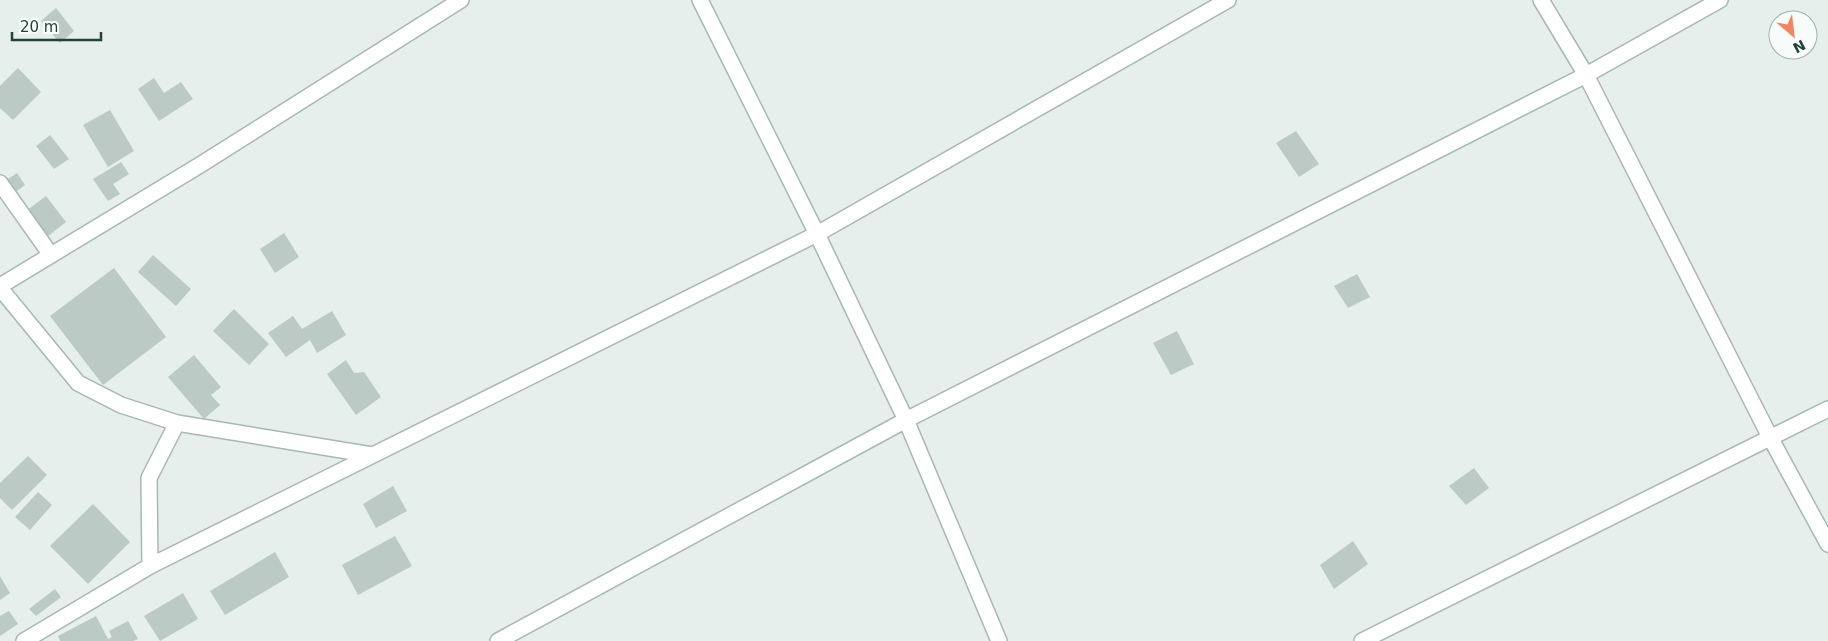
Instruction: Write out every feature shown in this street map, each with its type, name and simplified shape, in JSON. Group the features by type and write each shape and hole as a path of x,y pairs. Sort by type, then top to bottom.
{"street":[{"path":"372,455 177,423 121,405 78,383 0,287 200,165 461,0"},
{"path":"700,0 817,234 906,420 999,641"},
{"path":"24,641 150,566 817,234 1228,0"},
{"path":"1541,0 1586,75 1771,439 1828,544"},
{"path":"498,641 906,420 1586,75 1720,0"},
{"path":"0,183 51,255"},
{"path":"1362,641 1828,409"},
{"path":"150,566 148,478 177,423"}],"building":[{"path":"56,8 74,31 60,43 41,21"},
{"path":"18,68 41,92 13,120 0,108 0,86"},
{"path":"154,78 164,93 181,82 193,99 159,121 138,89"},
{"path":"110,110 134,151 108,167 83,125"},
{"path":"1296,131 1319,164 1299,177 1276,143"},
{"path":"50,135 69,159 54,169 36,146"},
{"path":"121,162 129,174 113,184 120,194 108,201 93,179"},
{"path":"17,173 25,185 10,196 2,183"},
{"path":"46,196 66,222 47,237 26,211"},
{"path":"284,233 299,257 275,273 260,249"},
{"path":"153,255 191,289 176,306 138,272"},
{"path":"114,268 166,337 103,385 50,316"},
{"path":"1357,274 1370,297 1348,308 1334,286"},
{"path":"234,309 269,344 249,365 213,331"},
{"path":"332,311 346,335 317,353 310,340 286,357 268,333 293,316 302,329"},
{"path":"1177,331 1194,364 1171,375 1153,343"},
{"path":"194,355 221,387 211,395 220,405 204,419 168,377"},
{"path":"346,360 354,373 364,372 381,397 356,415 327,374"},
{"path":"28,456 47,475 12,510 0,498 0,483"},
{"path":"1474,468 1489,488 1466,505 1449,486"},
{"path":"393,486 407,511 376,528 363,504"},
{"path":"38,492 52,505 30,530 15,517"},
{"path":"93,504 130,542 88,584 50,546"},
{"path":"395,536 412,566 358,595 342,565"},
{"path":"1353,541 1368,564 1334,589 1320,565"},
{"path":"275,552 289,577 225,615 210,591"},
{"path":"0,576 10,593 0,600"},
{"path":"55,589 61,597 36,616 29,609"},
{"path":"183,593 198,619 160,641 144,616"},
{"path":"9,611 18,624 0,636 0,616"},
{"path":"96,616 108,639 112,637 109,631 128,621 138,639 133,641 60,641 58,636"}]}
